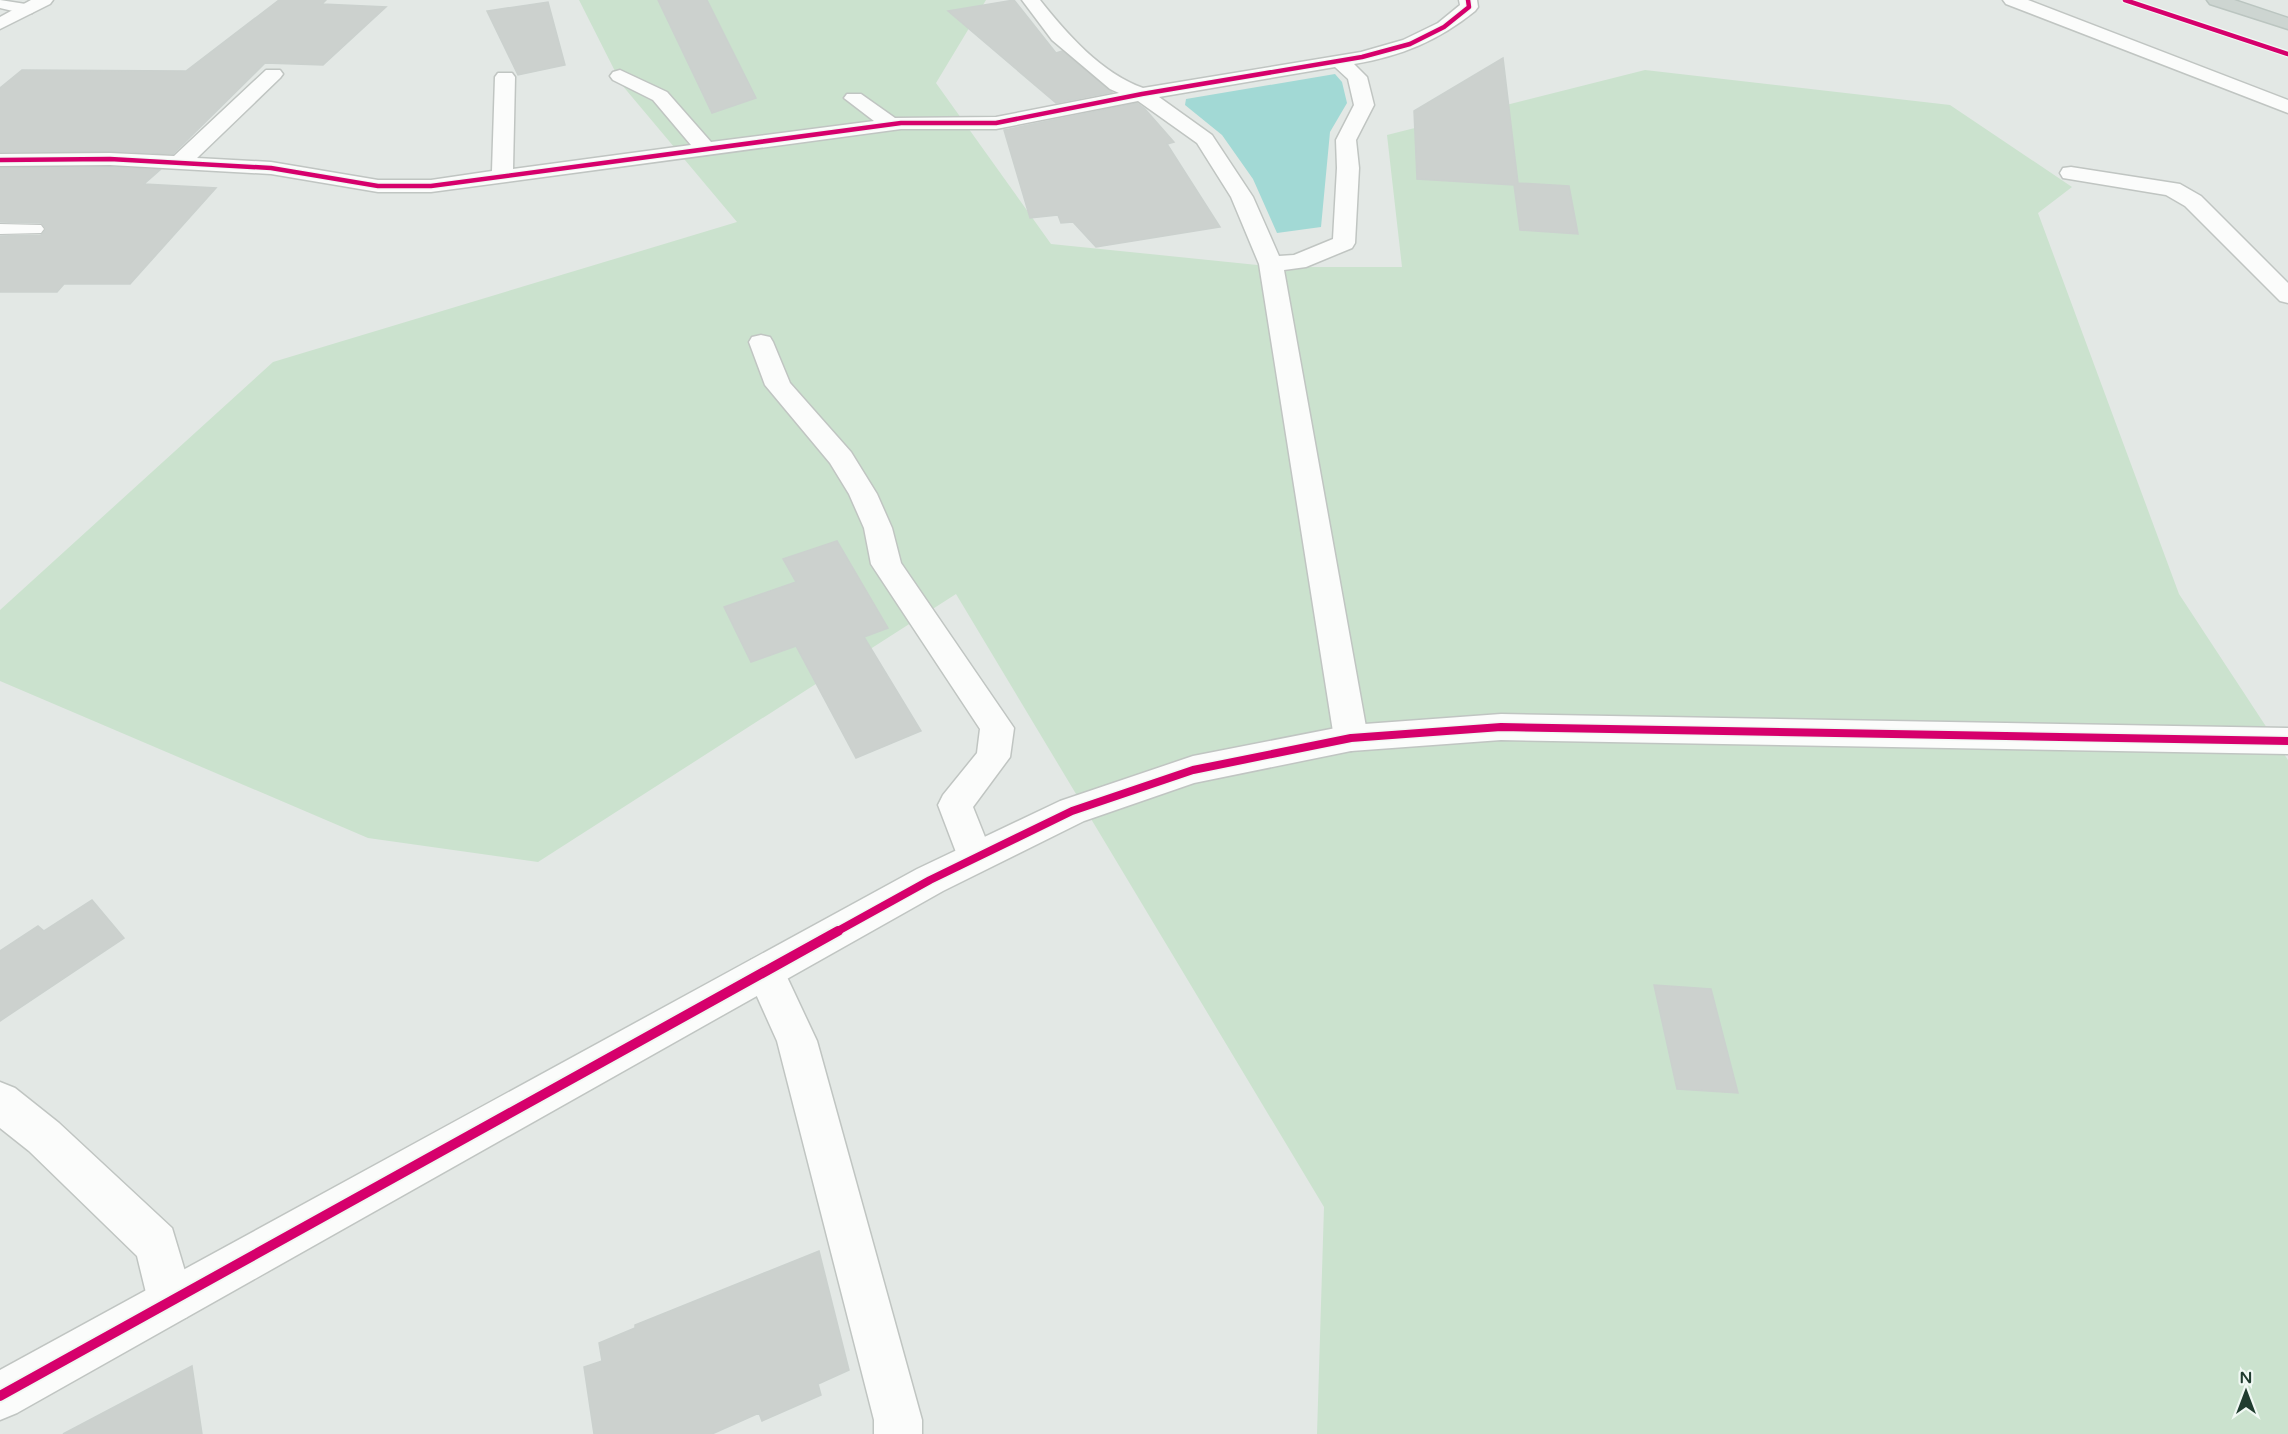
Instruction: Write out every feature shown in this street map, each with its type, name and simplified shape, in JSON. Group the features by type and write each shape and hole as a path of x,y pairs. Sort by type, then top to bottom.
{"main road":[{"path":"2216,0 2288,24"},
{"path":"2268,0 2288,7"}],"street":[{"path":"0,0 1,3 26,9"},
{"path":"0,24 44,0"},
{"path":"1031,0 1059,36 1117,85 1142,94 1205,139 1242,197 1271,264 1351,738"},
{"path":"0,160 110,159 271,168 378,186 431,186 890,125 996,123 1142,94 1339,61 1410,44 1444,27 1469,7 1468,0"},
{"path":"2012,0 2288,107"},
{"path":"1271,264 1298,262 1344,243 1348,168 1346,140 1364,105 1357,77 1339,61"},
{"path":"179,163 273,74"},
{"path":"620,76 660,96 706,150"},
{"path":"502,178 505,77"},
{"path":"854,98 885,119 890,125"},
{"path":"2071,173 2172,189 2193,201 2284,289"},
{"path":"761,342 778,385 841,458 863,494 878,528 886,564 997,728 993,757 955,805 975,857"},
{"path":"0,1396 930,880 1072,811 1193,770 1351,738 1501,727 2288,741"},
{"path":"765,972 797,1041 898,1420 898,1434"},
{"path":"0,1102 44,1137 156,1244 171,1301"}],"lane":[{"path":"0,229 35,229"}],"green space":[{"path":"579,0 986,0 936,83 1051,244 1278,267 1402,267 1387,135 1645,70 1950,105 2072,187 2038,213 2179,594 2288,760 2288,1434 1317,1434 1324,1207 956,594 538,862 368,838 0,681 0,610 273,362 737,222 622,85"}],"water":[{"path":"1335,74 1342,82 1347,103 1330,132 1321,227 1277,233 1253,179 1222,135 1185,105 1186,99"}],"building":[{"path":"279,0 326,0 322,4 386,7 323,65 265,63 173,154 110,151 0,152 0,88 22,70 186,71"},
{"path":"658,0 707,0 756,98 712,113"},
{"path":"1014,0 1056,53 1062,51 1112,92 1056,103 948,11"},
{"path":"548,2 565,65 518,75 487,11"},
{"path":"1503,58 1518,183 1569,186 1578,234 1520,230 1514,185 1417,179 1414,111"},
{"path":"1137,103 1174,142 1167,144 1220,227 1096,247 1073,222 1061,223 1058,215 1030,218 1004,130"},
{"path":"110,167 160,170 144,184 216,188 130,284 64,284 57,292 0,292 0,236 41,235 46,229 41,223 0,222 0,168"},
{"path":"837,541 888,628 864,637 921,731 856,758 796,646 751,662 724,607 796,582 783,559"},
{"path":"92,900 124,938 0,1021 0,951 38,926 44,931"},
{"path":"1654,985 1711,989 1738,1093 1677,1089"},
{"path":"819,1251 849,1370 818,1384 821,1395 762,1421 759,1413 712,1434 594,1434 584,1367 602,1361 599,1343 635,1328 635,1325"},
{"path":"192,1366 202,1434 63,1434"}],"cycle path":[{"path":"0,160 110,159 271,168 378,186 431,186 901,123 996,123 1142,94 1362,57 1410,44 1444,27 1469,7 1468,0"},
{"path":"2125,0 2288,54"},
{"path":"0,1396 930,880 1072,811 1193,770 1351,738 1501,727 2288,741"}]}
